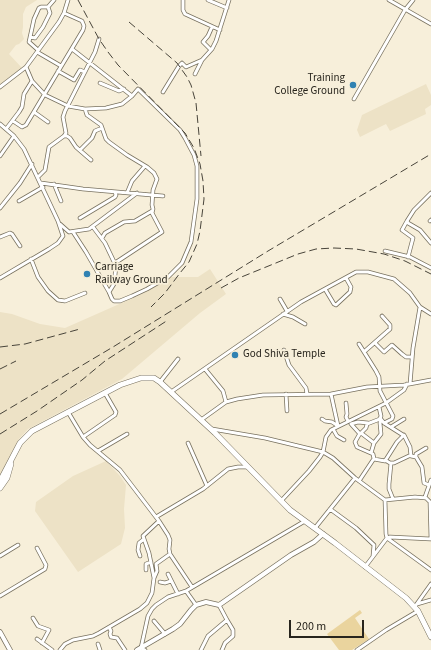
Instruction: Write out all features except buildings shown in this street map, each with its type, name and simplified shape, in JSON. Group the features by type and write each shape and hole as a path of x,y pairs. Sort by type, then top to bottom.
{"main road":[{"path":"0,481 20,443 32,431 104,393 140,378 154,378 211,429 290,510 415,605 431,637"},
{"path":"0,488 7,478 12,460"}],"street":[{"path":"30,37 35,38 43,27 49,15 48,7 54,0"},
{"path":"0,87 26,67 60,22 68,0"},
{"path":"184,0 183,10 185,14 220,30"},
{"path":"208,0 227,8"},
{"path":"195,74 202,60 211,50 220,30 229,0"},
{"path":"389,0 431,24"},
{"path":"354,99 405,10 413,0"},
{"path":"48,7 41,7 37,10 30,37 30,44 61,66"},
{"path":"13,121 24,127 45,95 83,30 84,23 79,19 64,14"},
{"path":"211,50 203,42 208,36 212,27"},
{"path":"38,177 45,170 49,147 66,133 63,118 90,63 99,39"},
{"path":"72,49 132,96"},
{"path":"163,92 182,63 186,67 202,60"},
{"path":"26,67 32,81 45,95 68,106 85,109 113,107 122,104 138,89 180,130 191,146 194,155 197,166 198,193 192,242 188,254 175,271 147,289 120,301 114,301 73,232"},
{"path":"58,71 74,80 80,70 85,72"},
{"path":"6,130 22,107 24,94 32,81"},
{"path":"100,83 119,91 124,89"},
{"path":"85,109 87,115 97,121 109,142 145,166 154,173 157,179 153,190 152,215 162,232 115,264"},
{"path":"34,112 48,122"},
{"path":"0,124 14,136 24,149 41,182 62,231 61,240 49,249 0,278"},
{"path":"80,150 92,138 95,131 102,128"},
{"path":"0,156 14,136"},
{"path":"64,136 70,138 90,160"},
{"path":"0,208 32,164"},
{"path":"127,193 132,180 145,166"},
{"path":"41,182 83,189 163,196"},
{"path":"54,184 61,201"},
{"path":"19,201 42,187"},
{"path":"80,218 115,197 116,195 114,192"},
{"path":"58,221 66,230 73,232 89,229 137,193"},
{"path":"408,257 413,238 402,230 414,210 431,193"},
{"path":"102,238 105,233 124,222 136,221 153,210"},
{"path":"407,221 420,230 431,243"},
{"path":"93,227 102,238 117,271 114,284 109,292"},
{"path":"0,237 10,233 20,246"},
{"path":"385,251 408,257 431,268"},
{"path":"32,259 38,277 48,291 58,300 65,301 85,293"},
{"path":"171,392 285,312 309,297 356,272 360,271 394,279 410,293 420,307 431,314"},
{"path":"325,289 336,305 350,292 351,287 346,278"},
{"path":"280,299 285,312 305,324"},
{"path":"281,500 309,471 323,452 326,437 333,429 379,407 404,390 408,384 420,307"},
{"path":"364,352 387,332 390,326 382,316"},
{"path":"375,343 384,352 392,345 402,354 412,357"},
{"path":"350,422 368,423 393,417 379,386 376,371 359,344"},
{"path":"284,350 289,365 306,388 307,394"},
{"path":"160,382 178,359"},
{"path":"205,369 223,391 226,402"},
{"path":"201,420 226,402 249,397 286,394 331,394 361,388 408,384 431,380"},
{"path":"83,437 116,415 116,412 104,393"},
{"path":"286,394 286,411"},
{"path":"331,394 338,426"},
{"path":"346,403 346,417 360,433 374,443"},
{"path":"371,453 374,443 381,434 380,423 382,420 379,407"},
{"path":"68,412 83,437 120,470 159,521 170,540 170,554 192,588"},
{"path":"322,419 332,422 338,426"},
{"path":"391,428 404,419"},
{"path":"382,420 391,428 405,436 408,440 411,455"},
{"path":"368,423 366,425 366,429 360,433 355,442 356,446 371,453 374,456 374,459"},
{"path":"211,429 265,438 323,452 385,500 425,497 430,502 431,539 387,538 365,567"},
{"path":"333,429 337,436 344,440"},
{"path":"98,451 127,434"},
{"path":"385,460 403,435"},
{"path":"188,443 207,486"},
{"path":"416,456 416,454 426,448"},
{"path":"374,459 394,463 411,455 412,457 416,456"},
{"path":"416,456 423,471 424,483 429,485"},
{"path":"359,481 374,459"},
{"path":"391,463 389,489 393,499"},
{"path":"156,517 207,486 228,469 248,467"},
{"path":"315,528 355,478"},
{"path":"425,497 431,480"},
{"path":"385,500 387,538 431,570"},
{"path":"330,509 356,528 374,545 373,558"},
{"path":"154,578 144,534 159,521"},
{"path":"141,649 148,616 156,605 168,597 192,588 305,521"},
{"path":"141,649 180,624 196,605 206,602 219,604 291,555 314,542 323,534"},
{"path":"140,556 138,550 139,543 144,539"},
{"path":"0,556 18,545"},
{"path":"0,596 46,569 46,565 37,548"},
{"path":"60,650 69,641 77,638 93,636 140,609 150,600 154,578 157,571 156,564 170,554"},
{"path":"146,570 146,564 151,562"},
{"path":"168,574 178,594"},
{"path":"160,582 165,584 171,581"},
{"path":"415,605 431,584"},
{"path":"186,591 196,605"},
{"path":"150,600 156,605"},
{"path":"415,605 431,600"},
{"path":"219,604 232,630 233,636 225,643 222,650"},
{"path":"357,650 386,630 418,611"},
{"path":"33,618 38,626 49,630 42,643"},
{"path":"201,650 208,636 227,620"},
{"path":"154,621 165,634"},
{"path":"109,627 111,637 117,638 125,650"},
{"path":"0,632 10,650"},
{"path":"37,640 52,650"},
{"path":"98,644 100,650"}],"shaded area":[{"path":"0,0 37,0 26,7 23,14 22,33 24,39 16,45 9,54 23,69 0,87"},
{"path":"426,84 431,95 431,105 425,109 426,114 390,131 386,124 360,137 357,130 362,115"},
{"path":"210,269 226,294 200,313 122,379 28,429 19,439 0,477 0,312 12,314 40,324 65,328 142,294 170,277 198,277"},
{"path":"106,461 126,485 124,509 125,528 121,544 78,572 35,511 36,502 73,476"},
{"path":"360,610 362,613 355,618 369,639 352,650 339,650 327,634"}],"railway":[{"path":"78,0 99,39 108,52 118,65 185,133 194,148 200,164 204,199 197,244 189,262 165,293 151,307"},
{"path":"129,22 177,63 187,77 196,103 201,156"},
{"path":"0,414 431,154"},
{"path":"221,288 239,278 298,254 316,249 356,249 384,254 405,261 431,274"},
{"path":"0,434 37,411 82,380 105,361 168,320"},
{"path":"0,347 25,344 80,329"},
{"path":"0,369 16,361"}],"place":[{"name":"Training College Ground","path":"353,85"},
{"name":"Carriage Railway Ground","path":"87,274"},
{"name":"God Shiva Temple","path":"235,355"}]}
